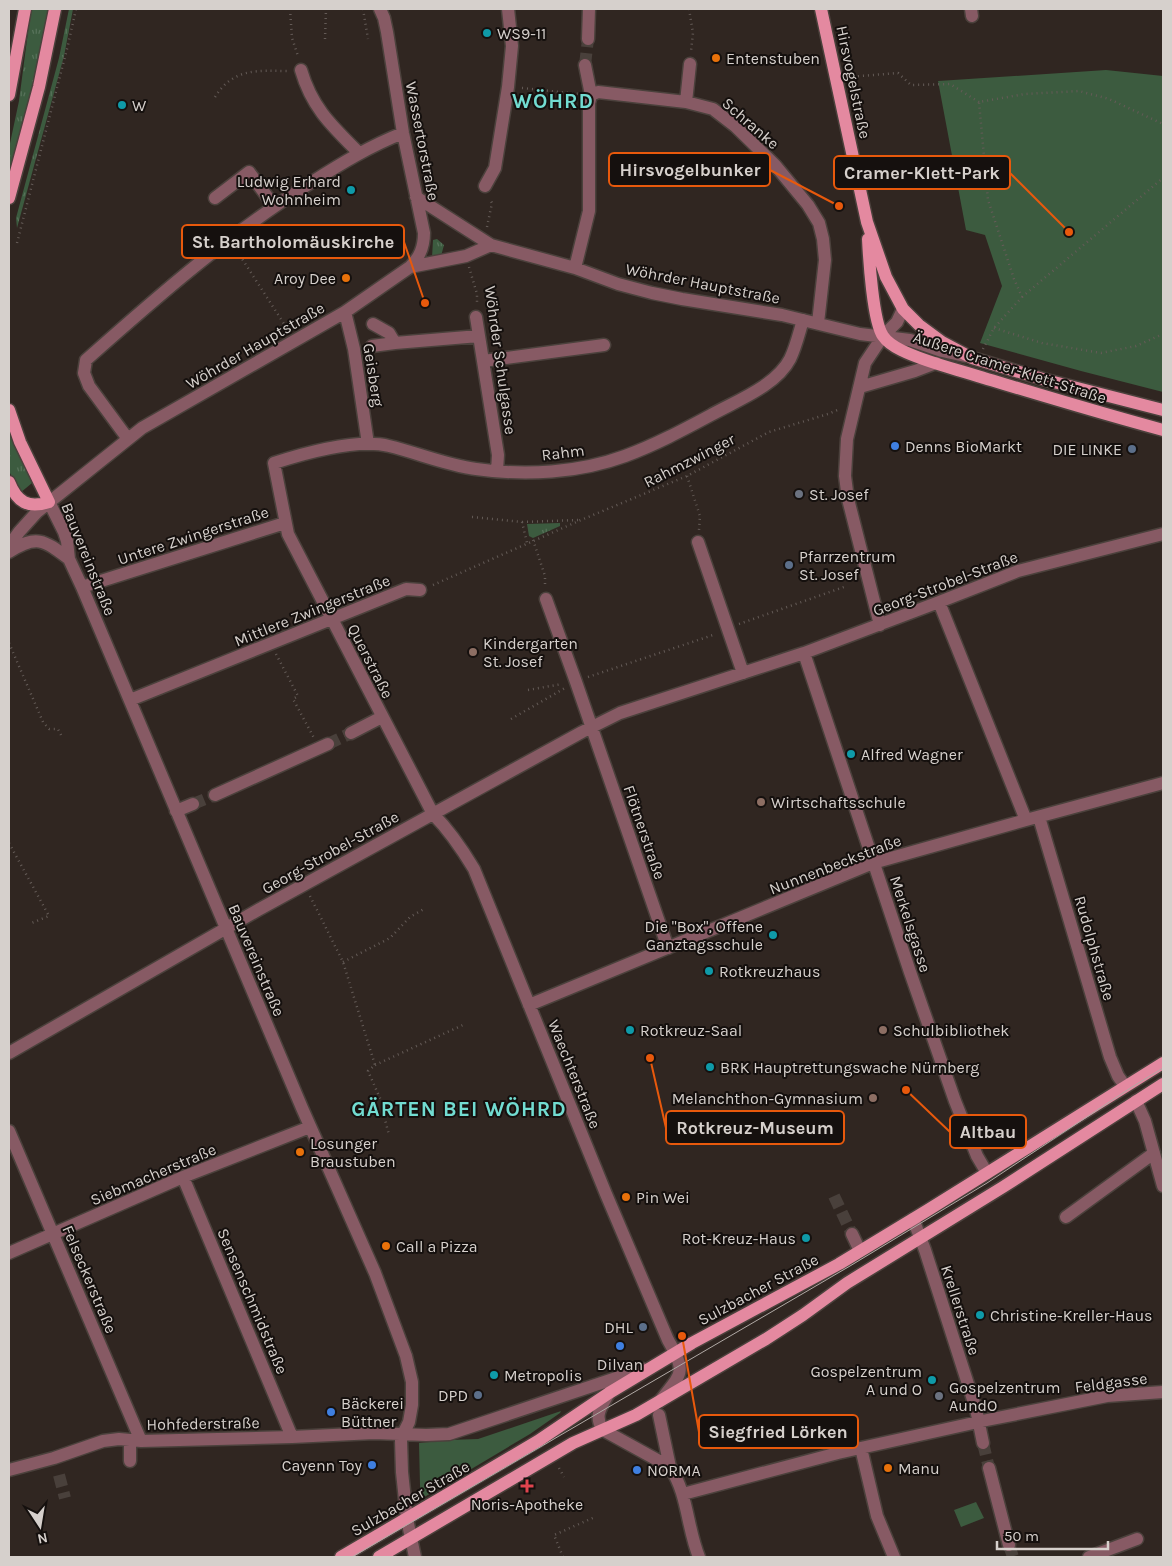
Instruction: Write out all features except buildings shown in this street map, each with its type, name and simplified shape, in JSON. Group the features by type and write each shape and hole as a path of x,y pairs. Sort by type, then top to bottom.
{"main road":[{"path":"9,95 25,9"},
{"path":"9,198 38,93 55,9"},
{"name":"Hirsvogelstraße","path":"821,9 867,222 886,277 903,309"},
{"name":"Hirsvogelstraße","path":"867,222 874,301 883,336"},
{"name":"Äußere Cramer-Klett-Straße","path":"903,309 919,325 942,342 975,359 1046,380 1163,410"},
{"name":"Äußere Cramer-Klett-Straße","path":"883,336 901,350 936,362 1106,415 1163,430"},
{"path":"9,410 26,455 49,502 35,505 24,502 16,496 9,482"},
{"name":"Sulzbacher Straße","path":"341,1557 538,1441 610,1393 676,1353 820,1275 914,1219 1163,1063"},
{"path":"379,1557 573,1443 636,1415 778,1332 847,1283 1003,1187 1163,1084"}],"street":[{"path":"484,186 495,168 508,87 512,46 508,9"},
{"path":"588,39 589,9"},
{"name":"Wassertorstraße","path":"384,12 403,133 424,240 420,254 410,267"},
{"path":"686,102 690,64"},
{"path":"575,268 589,211 589,103 591,95 585,65"},
{"path":"301,70 306,88 317,107 359,153"},
{"name":"Schranke","path":"591,95 598,92 686,102 713,109 772,162 808,204 819,224 825,260 818,323"},
{"path":"128,439 89,386 84,373 86,360 170,285 274,206 359,153 403,133"},
{"path":"215,198 249,172 274,206"},
{"name":"Wöhrder Hauptstraße","path":"416,197 487,243 575,268 618,284 652,293 782,315 860,334 883,336"},
{"name":"Wöhrder Hauptstraße","path":"9,546 24,526 49,502 142,428 345,312 410,267 466,256 487,243"},
{"path":"880,625 851,515 845,476 847,439 865,363 883,336 896,322 903,309"},
{"name":"Geisberg","path":"345,312 354,349 368,444"},
{"name":"Wöhrder Schulgasse","path":"476,317 498,455 497,471"},
{"name":"Rahm","path":"274,463 299,455 345,446 368,444 387,445 458,466 497,471 540,472 589,466 624,456 678,432 740,399 778,376 792,354 803,320"},
{"path":"373,324 389,333 395,343"},
{"path":"372,346 479,336"},
{"name":"Äußere Cramer-Klett-Straße","path":"883,336 910,340 942,351 975,359"},
{"path":"483,361 604,345"},
{"path":"860,387 914,371 936,362"},
{"name":"Querstraße","path":"274,463 288,534 433,814"},
{"name":"Bauvereinstraße","path":"49,502 67,541 69,559 310,1127 375,1273 406,1356 412,1382 412,1405 409,1422 401,1440 402,1472 410,1539 415,1557"},
{"name":"Untere Zwingerstraße","path":"82,587 285,523"},
{"name":"Georg-Strobel-Straße","path":"9,1053 304,885 591,727 620,713 804,653 1018,571 1163,534"},
{"path":"9,552 24,543 40,541 69,559"},
{"path":"698,542 743,673"},
{"name":"Mittlere Zwingerstraße","path":"130,700 406,589 420,590"},
{"path":"546,600 582,679 591,727"},
{"path":"939,602 1026,820"},
{"name":"Merkelsgasse","path":"804,653 955,1101 977,1156 987,1173"},
{"path":"351,733 382,717"},
{"name":"Flötnerstraße","path":"591,727 668,948"},
{"path":"215,794 323,746"},
{"name":"Nunnenbeckstraße","path":"529,1004 874,864 1163,783"},
{"path":"176,811 193,804"},
{"name":"Waechterstraße","path":"433,814 447,828 463,849 474,869 610,1203 668,1340 676,1353"},
{"name":"Rudolphstraße","path":"1039,817 1110,1057 1118,1076 1125,1086"},
{"path":"1136,1101 1143,1116 1163,1186"},
{"name":"Siebmacherstraße","path":"9,1254 183,1177 310,1127"},
{"name":"Felseckerstraße","path":"9,1131 53,1234 135,1440"},
{"path":"1066,1217 1154,1153"},
{"name":"Sensenschmidstraße","path":"183,1177 292,1437"},
{"name":"Krellerstraße","path":"914,1219 980,1421 983,1443"},
{"path":"852,1234 860,1251"},
{"path":"659,1402 680,1373 676,1353"},
{"name":"Hohfederstraße","path":"9,1470 54,1458 103,1441 120,1439 292,1437 374,1433 436,1435 460,1431 655,1366"},
{"name":"Feldgasse","path":"683,1494 861,1448 980,1421 1107,1396 1163,1392"},
{"path":"610,1393 598,1417 599,1424 603,1430 670,1467"},
{"path":"660,1415 670,1467 677,1477 683,1494 694,1545 699,1557"},
{"path":"130,1461 135,1440"},
{"path":"861,1448 877,1516 894,1557"},
{"path":"989,1468 1009,1545"},
{"path":"1089,1557 1137,1539"}],"path":[{"path":"17,243 76,9"},
{"path":"215,97 223,86 243,72 301,70 292,38 290,9"},
{"path":"325,39 326,9"},
{"path":"363,9 368,40"},
{"path":"689,9 693,33 690,64"},
{"path":"836,78 898,73 911,85 950,84 979,102 1025,94 1079,90 1108,99 1163,124"},
{"path":"508,87 591,95"},
{"path":"979,102 988,200 1014,279 1022,296"},
{"path":"689,154 688,161 751,177 772,162"},
{"path":"975,359 994,328 1022,296 1163,178"},
{"path":"484,186 492,203 487,243"},
{"path":"229,239 295,342"},
{"name":"Wöhrder Schulgasse","path":"466,256 477,294 476,317"},
{"path":"994,328 1042,343 1101,353 1136,346 1163,334"},
{"name":"Rahmzwinger","path":"533,540 687,476 769,432 828,414 855,402"},
{"path":"687,476 700,516 698,542"},
{"path":"472,517 522,522 581,520"},
{"path":"522,522 527,543"},
{"path":"420,590 533,540 545,576 546,600"},
{"path":"737,625 844,587"},
{"path":"528,690 582,679 703,640"},
{"path":"9,643 43,722 49,729 58,729 61,735"},
{"path":"274,649 298,696 293,698 323,746"},
{"path":"511,719 560,691"},
{"path":"9,843 49,916 29,924"},
{"path":"304,885 343,962 375,1065"},
{"path":"343,962 390,938 410,916 424,909"},
{"path":"389,1135 383,1105 368,1072 375,1065 463,1025"},
{"path":"556,1462 564,1477"},
{"path":"563,1557 554,1535 595,1517"}],"green space":[{"path":"31,9 49,9 34,85 9,177 9,148 19,101"},
{"path":"69,9 73,9 64,56 17,228 16,218 59,58"},
{"path":"1106,70 1163,76 1163,392 980,343 1002,286 985,235 966,230 938,81"},
{"path":"437,239 444,245 441,256 432,258 433,240"},
{"path":"9,426 32,483 20,493 9,471"},
{"path":"560,523 560,526 533,538 529,536 527,524"},
{"path":"561,1411 530,1434 421,1499 419,1443 478,1439"},
{"path":"976,1502 984,1518 961,1527 954,1510"}],"tunnel":[{"path":"585,65 588,39"},
{"path":"328,744 351,733"},
{"path":"193,804 215,795"},
{"path":"834,1196 852,1234"},
{"path":"983,1443 989,1468"},
{"path":"59,1475 65,1498"},
{"path":"1009,1545 1013,1557"}],"tram line":[{"path":"352,1557 850,1266 987,1183 1163,1068"}],"place":[{"name":"WS9-11","path":"487,33"},
{"name":"Entenstuben","path":"716,58"},
{"name":"W","path":"122,105"},
{"name":"Ludwig Erhard Wohnheim","path":"351,190"},
{"name":"Hirsvogelbunker","path":"839,206"},
{"name":"Cramer-Klett-Park","path":"1069,232"},
{"name":"Aroy Dee","path":"346,278"},
{"name":"St. Bartholomäuskirche","path":"425,303"},
{"name":"Denns BioMarkt","path":"895,446"},
{"name":"DIE LINKE","path":"1132,449"},
{"name":"St. Josef","path":"799,494"},
{"name":"Pfarrzentrum St. Josef","path":"789,565"},
{"name":"Kindergarten St. Josef","path":"473,652"},
{"name":"Alfred Wagner","path":"851,754"},
{"name":"Wirtschaftsschule","path":"761,802"},
{"name":"Die \"Box\", Offene Ganztagsschule","path":"773,935"},
{"name":"Rotkreuzhaus","path":"709,971"},
{"name":"Rotkreuz-Saal","path":"630,1030"},
{"name":"Schulbibliothek","path":"883,1030"},
{"name":"Rotkreuz-Museum","path":"650,1058"},
{"name":"BRK Hauptrettungswache Nürnberg","path":"710,1067"},
{"name":"Altbau","path":"906,1090"},
{"name":"Melanchthon-Gymnasium","path":"873,1098"},
{"name":"Losunger Braustuben","path":"300,1152"},
{"name":"Pin Wei","path":"626,1197"},
{"name":"Rot-Kreuz-Haus","path":"806,1238"},
{"name":"Call a Pizza","path":"386,1246"},
{"name":"Christine-Kreller-Haus","path":"980,1315"},
{"name":"DHL","path":"643,1327"},
{"name":"Siegfried Lörken","path":"682,1336"},
{"name":"Dilvan","path":"620,1346"},
{"name":"Metropolis","path":"494,1375"},
{"name":"Gospelzentrum A und O","path":"932,1380"},
{"name":"DPD","path":"478,1395"},
{"name":"Gospelzentrum AundO","path":"939,1396"},
{"name":"Bäckerei Büttner","path":"331,1412"},
{"name":"Cayenn Toy","path":"372,1465"},
{"name":"Manu","path":"888,1468"},
{"name":"NORMA","path":"637,1470"},
{"name":"Noris-Apotheke","path":"527,1486"}],"district":[{"name":"WÖHRD","path":"553,101"},
{"name":"GÄRTEN BEI WÖHRD","path":"459,1109"}]}
